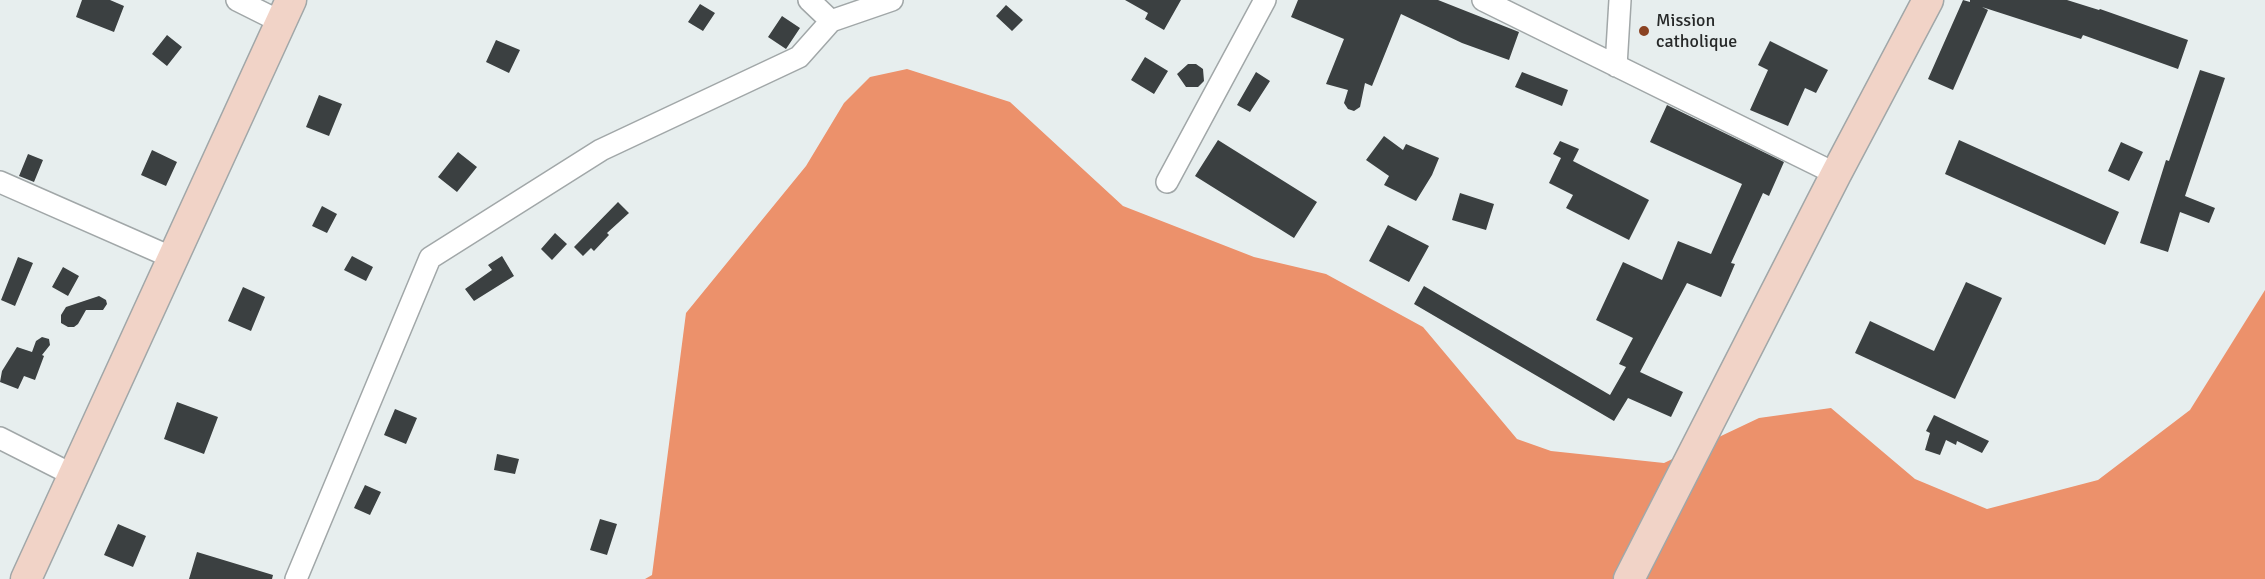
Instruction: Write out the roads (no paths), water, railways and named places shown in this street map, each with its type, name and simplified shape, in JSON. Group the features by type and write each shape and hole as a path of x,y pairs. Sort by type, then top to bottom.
{"street":[{"path":"26,579 286,11 237,0"},
{"path":"809,0 831,21"},
{"path":"296,579 430,258 601,150 799,57 831,21 892,0"},
{"path":"1167,182 1265,0"},
{"path":"1483,0 1836,174"},
{"path":"1616,66 1620,0"},
{"path":"1629,579 1836,174 1928,0"},
{"path":"0,182 173,258"},
{"path":"0,438 73,475"}],"place":[{"name":"Mission catholique","path":"1644,31"}]}
